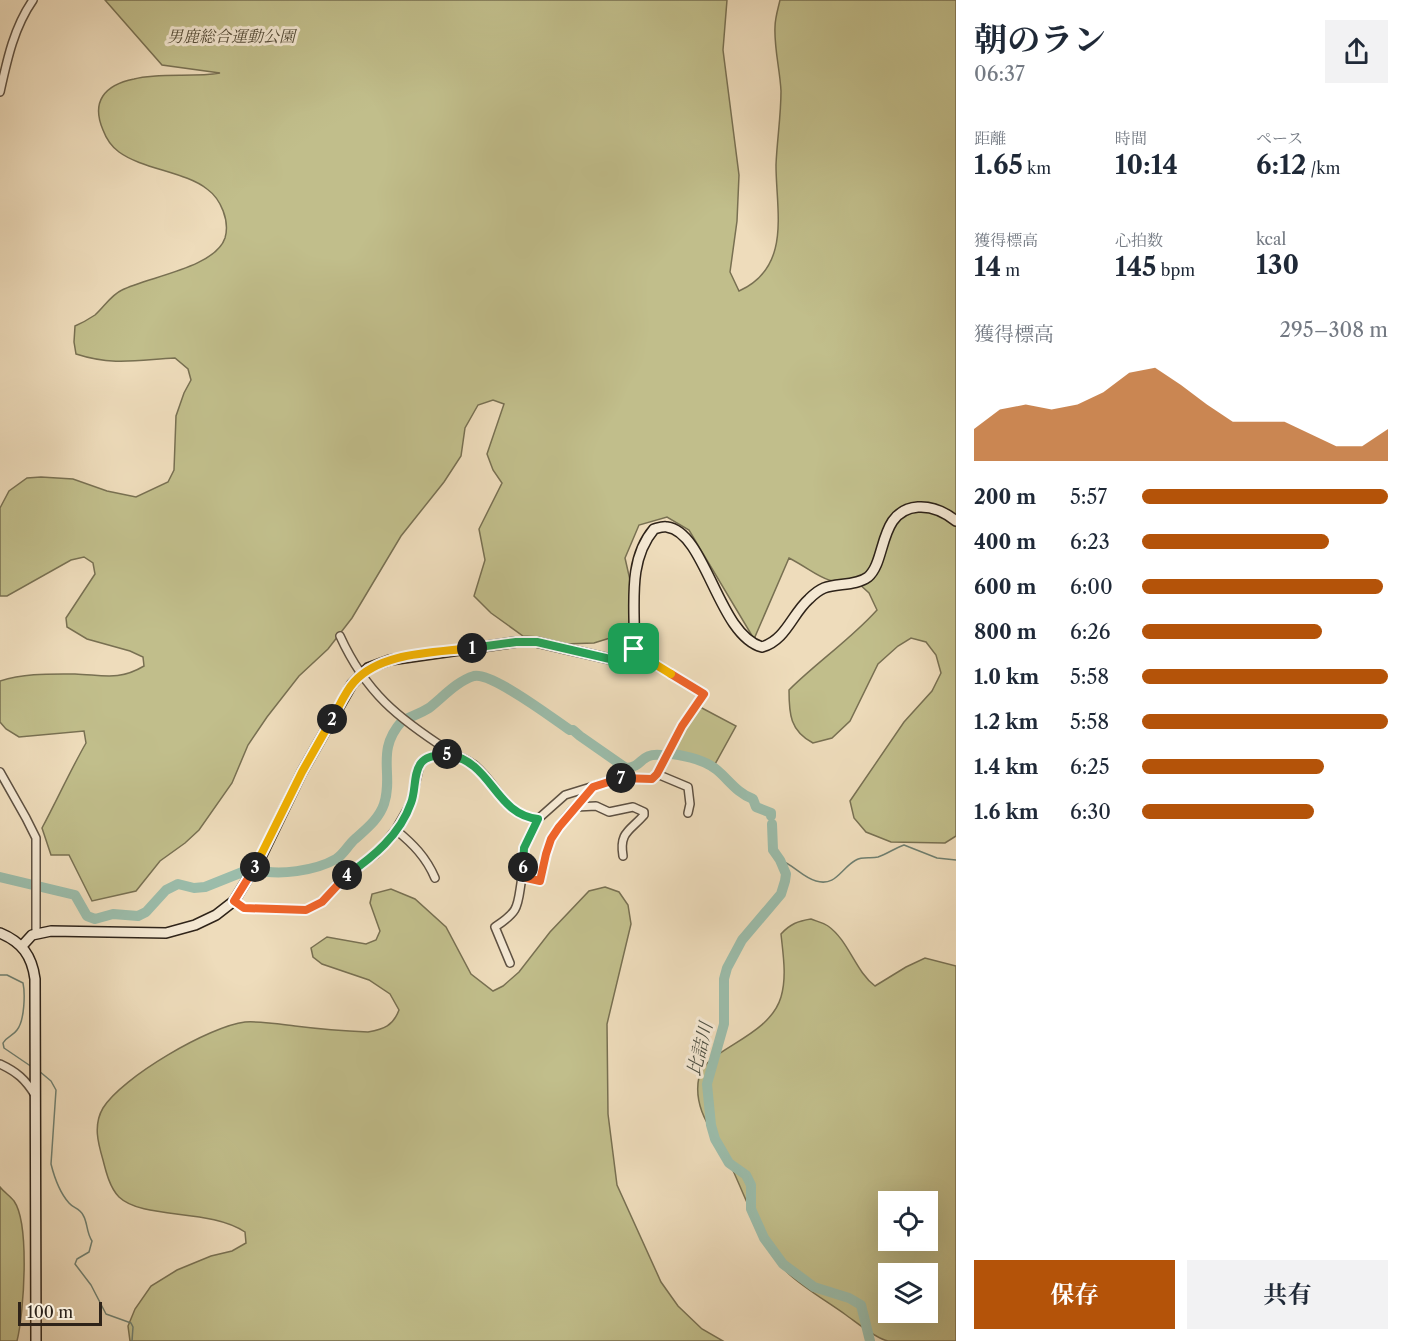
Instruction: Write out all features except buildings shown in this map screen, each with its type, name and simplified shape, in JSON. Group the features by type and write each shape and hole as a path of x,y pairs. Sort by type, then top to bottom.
{"street":[{"path":"0,93 10,48 33,0"},
{"path":"510,963 495,927 517,909 524,848 538,819 565,795 620,778 652,779 657,774 682,726 704,694 634,649 634,593 637,561 640,547 654,529 668,527 680,532 688,541 741,634 755,645 762,647 788,629 808,600 824,588 867,578 872,573 892,522 901,513 913,507 935,508 956,521"},
{"path":"340,636 362,675 379,698 397,716 475,765 514,811 538,819"},
{"path":"22,946 36,933 51,931 166,933 195,925 216,915 234,901 261,857 308,762 352,684 368,668 390,660 516,642 537,642 610,659 619,659 634,649"},
{"path":"234,901 244,908 306,910 322,902 340,881 376,854 396,830 411,803 420,764 427,758 447,754 460,757"},
{"path":"0,772 36,838 36,933"},
{"path":"657,774 688,787 690,804 688,813"},
{"path":"522,877 540,881 551,839 593,787"},
{"path":"576,807 596,806 609,812 633,807 644,812 644,815 621,842 623,856"},
{"path":"396,830 413,843 428,861 435,878"},
{"path":"0,933 22,946 30,958 35,979 36,1341"},
{"path":"0,1064 25,1079 35,1095"}],"green space":[{"name":"男鹿総合運動公園","path":"105,0 727,0 723,50 739,175 737,221 730,272 739,291 756,281 767,268 774,253 777,236 776,165 781,91 775,27 780,0 956,0 956,836 945,843 891,842 866,832 854,818 850,801 904,722 932,691 941,673 936,655 926,642 911,638 878,664 850,721 832,738 813,743 800,733 792,721 789,690 877,610 869,593 857,582 828,580 789,558 754,639 689,530 667,517 639,525 625,558 635,602 634,624 629,632 594,643 564,644 539,637 523,636 491,613 474,596 485,560 479,529 502,483 493,470 487,454 504,404 493,400 478,405 465,428 461,456 444,482 401,536 352,618 328,649 299,676 267,717 248,745 232,783 199,830 160,861 136,891 92,901 69,855 51,855 42,828 86,743 84,731 19,737 0,722 0,681 38,674 103,676 127,674 144,666 143,657 87,639 67,627 66,618 95,574 93,563 84,557 71,560 7,596 0,596 0,508 9,491 27,478 73,479 107,491 136,497 168,482 174,470 176,416 191,380 188,369 175,358 114,361 76,354 75,326 95,315 118,292 195,264 208,257 219,248 226,231 223,211 212,193 188,178 140,163 119,152 106,136 99,111 103,96 108,90 124,82 155,76 220,73 162,65"},
{"path":"700,707 736,726 714,766 686,754 672,752 686,725"},
{"path":"605,887 619,892 628,905 631,924 607,1024 608,1114 617,1185 661,1282 678,1306 702,1329 723,1341 130,1341 128,1326 135,1309 151,1286 177,1270 211,1256 232,1251 246,1243 245,1232 231,1225 196,1216 144,1209 119,1197 107,1175 97,1134 100,1114 113,1096 128,1082 168,1055 211,1033 245,1022 368,1032 391,1023 399,1010 390,994 369,980 322,964 313,957 311,948 327,937 366,944 376,940 380,931 370,903 372,894 391,889 415,899 446,927 471,974 493,991 503,986 519,972 550,932 589,891"},
{"path":"811,919 828,926 847,948 868,980 875,986 925,958 956,966 956,1341 883,1340 790,1275 763,1237 728,1160 701,1110 698,1089 699,1077 704,1067 713,1058 764,1023 774,1011 781,997 784,982 781,934 798,922"},
{"path":"0,1187 14,1201 22,1229 24,1269 22,1311 17,1341 0,1341"}],"waterway":[{"name":"比詰川","path":"408,718 429,708 462,682 474,676 483,677 508,688 626,768 636,765 649,756 661,755"},
{"name":"比詰川","path":"256,869 275,872 297,871 328,863 341,855 372,823 382,809 387,793 389,742 402,721"},
{"name":"比詰川","path":"672,754 696,759 712,767 738,790 753,799 756,807 771,813 771,816"},
{"name":"比詰川","path":"772,824 773,850 786,874 785,881 781,894 742,940 727,968 724,979 724,1024 707,1084 711,1125 715,1139 729,1163 746,1175 751,1185 751,1209 764,1238 783,1264 814,1287 849,1298 861,1305 870,1341"},
{"path":"780,860 811,879 823,882 838,876 856,860 878,857 904,845 937,858 956,860"},
{"name":"比詰川","path":"0,877 75,895 87,916 95,919 113,914 138,916 146,912 166,890 178,884 194,888 205,887 250,869"},
{"path":"0,975 7,975 23,983 24,993 20,1025 3,1043 4,1048 32,1067"},
{"path":"39,1071 51,1081 56,1090 51,1164 54,1174 66,1199 85,1218 92,1241 89,1252 77,1259 75,1264 91,1285 106,1314 131,1323 132,1341"}],"route":[{"path":"516,642 537,642 610,659 619,659 634,649 704,694 682,726 657,774 652,779 620,778 593,787 551,839 540,881 522,877 524,848 538,819 514,811 475,765 460,757 447,754 427,758 420,764 411,803 396,830 376,854 340,881 322,902 306,910 244,908 234,901 261,857 302,772 352,684 368,668 390,660 516,642"}]}
